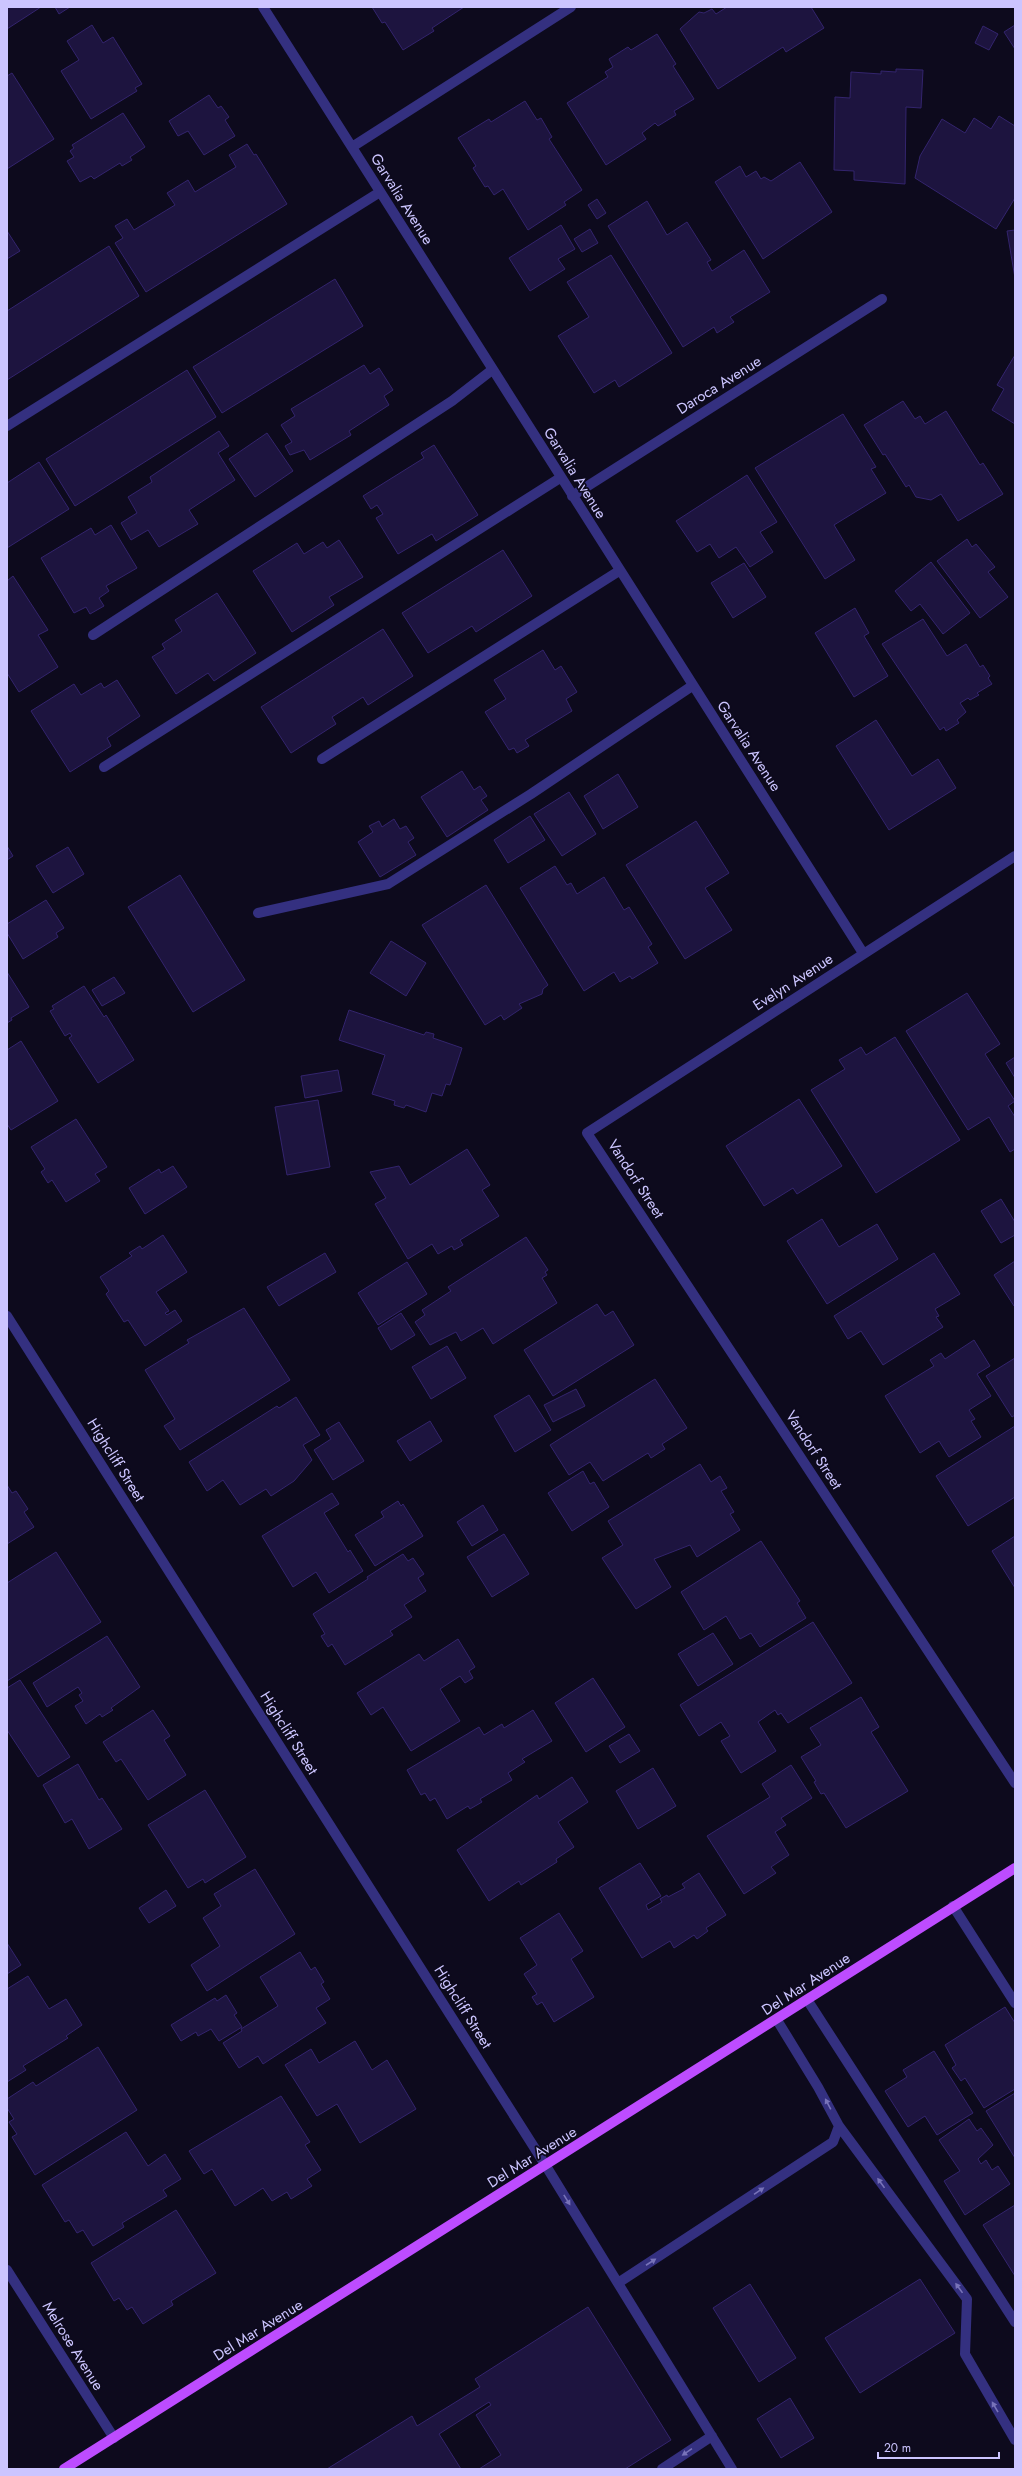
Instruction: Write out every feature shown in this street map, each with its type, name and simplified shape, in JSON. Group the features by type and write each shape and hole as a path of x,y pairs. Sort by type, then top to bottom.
{"main road":[{"name":"Del Mar Avenue","path":"64,2469 808,2001 953,1906 1015,1868"}],"street":[{"name":"Garvalia Avenue","path":"263,7 560,478 863,953"},
{"path":"352,147 571,7"},
{"path":"7,426 380,192"},
{"name":"Daroca Avenue","path":"572,496 882,299"},
{"path":"93,635 452,401 492,370"},
{"path":"104,767 560,478"},
{"path":"322,759 619,571"},
{"path":"258,913 388,884 531,794 692,686"},
{"name":"Evelyn Avenue","path":"587,1133 1015,856"},
{"name":"Vandorf Street","path":"587,1133 1015,1783"},
{"name":"Highcliff Street","path":"7,1316 546,2166 732,2469"},
{"path":"953,1906 1015,2003"},
{"path":"808,2001 1015,2322"},
{"path":"777,2020 818,2087 839,2126 967,2299 965,2354 1015,2440"},
{"path":"618,2283 833,2142 839,2126"},
{"name":"Melrose Avenue","path":"7,2270 114,2438"},
{"path":"662,2469 712,2436"}],"building":[{"path":"7,7 41,7 7,29"},
{"path":"55,7 70,7 59,14"},
{"path":"372,7 464,7 432,28 434,31 403,50 385,22 382,23"},
{"path":"727,7 811,7 824,28 786,52 783,47 718,89 680,29 699,12 704,13 712,9 716,14"},
{"path":"92,25 103,43 113,37 142,84 135,88 137,91 91,119 61,71 79,60 67,41"},
{"path":"1015,25 1015,49 1004,32"},
{"path":"983,26 998,34 989,50 975,43"},
{"path":"657,34 676,64 673,66 694,99 674,111 676,115 658,126 655,123 642,133 646,139 606,165 567,103 608,77 605,72 613,67 609,59 628,47 631,50"},
{"path":"896,69 923,70 921,108 906,107 905,184 854,180 854,171 834,170 835,97 850,98 851,72 881,74 881,71 896,72"},
{"path":"12,73 54,139 7,169 7,76"},
{"path":"209,95 218,108 221,106 229,117 225,120 235,136 204,155 188,131 178,136 169,121"},
{"path":"525,101 537,120 541,118 552,137 549,139 582,190 564,202 566,205 528,230 503,189 494,195 488,186 485,187 473,168 476,166 458,138 489,119 491,122"},
{"path":"123,113 145,147 130,157 132,160 122,166 120,163 94,179 91,176 80,182 67,161 74,157 70,151 74,148 72,145"},
{"path":"999,116 1015,126 1015,198 996,229 915,178 920,156 942,119 965,133 974,118 991,129"},
{"path":"247,144 254,155 256,154 287,204 146,292 115,243 123,238 115,226 127,219 134,230 175,205 167,193 188,180 195,192 236,167 229,155"},
{"path":"800,162 832,212 763,259 715,182 740,166 746,177 756,171 761,179 764,177 771,181"},
{"path":"597,199 606,213 597,219 588,205"},
{"path":"647,201 667,235 687,222 711,260 707,262 712,271 744,250 770,292 730,317 734,322 717,333 714,327 683,347 608,226"},
{"path":"561,225 575,249 558,259 565,269 530,291 509,258"},
{"path":"590,229 598,243 582,252 574,239"},
{"path":"1015,230 1015,278 1007,231"},
{"path":"7,231 20,251 7,259"},
{"path":"109,246 139,296 7,380 7,311"},
{"path":"611,255 672,353 619,387 615,380 594,393 558,336 589,317 567,282"},
{"path":"335,279 363,326 222,413 193,367"},
{"path":"1015,355 1015,424 992,410 1004,389 997,385"},
{"path":"364,365 370,374 379,368 393,390 384,396 389,405 349,431 351,435 310,460 304,450 290,455 285,446 292,442 281,425 295,416 291,409"},
{"path":"187,370 216,417 75,506 46,459"},
{"path":"903,401 915,419 920,416 925,424 946,411 980,465 983,463 1003,494 958,521 941,494 931,500 916,497 909,485 906,487 864,425"},
{"path":"843,414 876,467 871,469 886,493 834,525 855,560 825,579 755,468"},
{"path":"219,431 229,446 218,453 235,480 189,510 198,524 159,547 148,530 131,540 121,523 137,513 128,497 152,482 150,477"},
{"path":"267,433 293,471 255,497 229,459"},
{"path":"434,445 478,515 436,541 432,534 398,554 376,518 383,514 377,505 371,509 363,496 424,458 421,453"},
{"path":"39,462 69,509 7,548 7,483"},
{"path":"747,475 777,522 760,532 773,552 750,567 736,547 719,558 710,544 697,552 676,521"},
{"path":"111,525 137,568 106,586 109,591 99,598 104,606 90,614 86,607 74,613 41,558 91,528 95,535"},
{"path":"967,539 972,547 976,544 995,567 988,572 1008,597 980,618 937,561"},
{"path":"339,540 363,577 329,597 334,605 292,632 253,571 297,543 304,554 323,542 327,548"},
{"path":"503,550 532,596 476,632 472,626 428,653 402,613"},
{"path":"931,562 970,613 943,634 920,604 911,611 895,591"},
{"path":"744,563 766,597 733,618 711,583"},
{"path":"13,576 48,630 38,635 58,667 19,692 7,673 7,581"},
{"path":"217,593 256,653 214,681 208,673 176,694 152,657 165,649 162,644 182,631 175,620"},
{"path":"855,608 869,633 864,636 888,676 854,697 815,633"},
{"path":"923,619 947,656 966,644 980,667 983,665 990,676 988,678 992,684 977,693 979,695 970,700 968,698 960,703 966,712 957,720 959,723 946,731 944,727 940,730 882,644"},
{"path":"383,629 413,676 368,705 363,697 332,717 336,724 291,753 261,707"},
{"path":"543,650 555,670 561,666 577,692 566,699 572,711 525,740 529,746 517,753 514,748 509,750 485,712 506,699 494,680"},
{"path":"117,680 140,716 107,738 111,746 70,772 31,711 74,684 81,695 101,683 104,688"},
{"path":"876,720 912,776 938,759 956,788 889,830 836,746"},
{"path":"462,771 474,790 480,786 487,796 481,800 488,810 447,837 421,797"},
{"path":"618,774 638,807 603,829 584,796"},
{"path":"569,792 596,834 562,856 534,814"},
{"path":"530,816 545,840 508,863 494,840"},
{"path":"394,819 400,829 406,826 414,838 408,842 416,855 380,877 358,842 373,832 369,826 379,821 382,827"},
{"path":"696,821 729,873 705,888 732,930 685,959 626,865"},
{"path":"7,846 13,856 7,860"},
{"path":"68,847 84,874 53,893 36,866"},
{"path":"555,866 567,885 571,883 577,894 604,877 624,910 629,907 652,944 648,947 658,963 632,979 630,976 620,982 614,972 584,991 520,888"},
{"path":"180,875 245,980 193,1012 128,907"},
{"path":"486,885 548,985 543,989 542,994 519,1004 522,1008 504,1020 501,1015 485,1025 422,925"},
{"path":"46,900 64,928 56,933 58,937 23,959 7,933 7,924"},
{"path":"391,941 426,963 406,996 370,973"},
{"path":"7,972 29,1007 11,1018 12,1020 7,1023"},
{"path":"114,977 125,993 102,1006 92,990"},
{"path":"84,986 104,1017 106,1015 134,1060 98,1083 69,1038 72,1036 70,1033 65,1036 50,1011 54,1009 52,1006"},
{"path":"967,993 1000,1044 985,1054 1015,1101 1008,1106 1015,1117 1015,1149 1010,1152 989,1117 968,1130 906,1031"},
{"path":"349,1010 424,1035 426,1032 434,1034 433,1038 462,1048 450,1085 446,1084 442,1096 432,1093 426,1112 406,1105 404,1108 394,1105 395,1101 372,1094 385,1055 339,1040"},
{"path":"895,1037 960,1140 876,1193 811,1090 845,1069 839,1060 861,1047 866,1055"},
{"path":"21,1041 58,1101 11,1130 7,1124 7,1050"},
{"path":"1015,1057 1015,1078 1006,1063"},
{"path":"338,1070 342,1091 305,1098 301,1076"},
{"path":"799,1099 842,1166 797,1194 793,1188 764,1206 726,1146"},
{"path":"318,1100 330,1167 287,1175 275,1107"},
{"path":"76,1119 107,1167 95,1174 100,1181 66,1202 52,1180 48,1183 41,1172 45,1169 31,1147"},
{"path":"467,1149 490,1185 482,1190 499,1216 460,1240 463,1245 454,1250 452,1246 438,1254 432,1244 408,1259 375,1204 386,1198 370,1172 399,1166 410,1185"},
{"path":"173,1166 187,1187 145,1214 129,1188 159,1169 161,1173"},
{"path":"1001,1199 1015,1222 1015,1235 1001,1243 981,1211"},
{"path":"822,1219 839,1247 877,1224 898,1259 827,1304 787,1241"},
{"path":"163,1235 187,1272 156,1292 169,1311 165,1313 167,1315 175,1310 182,1321 145,1346 128,1320 124,1322 106,1294 109,1291 100,1277 132,1256 129,1253 140,1246 142,1249"},
{"path":"526,1237 548,1270 545,1272 547,1275 542,1278 557,1303 493,1344 483,1328 461,1341 456,1332 430,1345 415,1322 425,1315 422,1310 451,1291 448,1287"},
{"path":"325,1253 336,1272 279,1306 267,1287"},
{"path":"934,1253 960,1294 935,1309 939,1316 936,1317 943,1327 883,1365 861,1331 848,1339 834,1316"},
{"path":"1015,1261 1015,1306 1014,1306 994,1275"},
{"path":"407,1262 427,1294 378,1325 358,1293"},
{"path":"597,1304 605,1316 613,1311 634,1345 553,1396 524,1350"},
{"path":"244,1308 290,1380 180,1450 164,1426 175,1419 145,1370 189,1343 187,1340"},
{"path":"401,1313 415,1335 391,1350 378,1328"},
{"path":"974,1340 990,1366 977,1374 991,1396 969,1410 975,1419 971,1421 981,1437 949,1457 939,1441 920,1453 885,1396 934,1366 930,1360 941,1353 945,1359"},
{"path":"447,1346 466,1378 431,1399 412,1367"},
{"path":"1015,1358 1015,1415 1012,1417 986,1376"},
{"path":"655,1379 687,1428 662,1444 665,1449 651,1458 648,1453 603,1481 590,1462 569,1475 550,1445"},
{"path":"576,1389 585,1406 553,1422 544,1405"},
{"path":"529,1395 551,1430 515,1452 494,1416"},
{"path":"296,1397 320,1435 303,1445 312,1460 294,1481 271,1496 266,1489 240,1505 223,1480 207,1491 189,1462 277,1406 279,1408"},
{"path":"430,1421 442,1441 410,1461 397,1441"},
{"path":"339,1422 364,1461 333,1480 314,1450 331,1439 326,1430"},
{"path":"1015,1426 1015,1497 968,1526 936,1476"},
{"path":"700,1464 711,1482 720,1476 727,1488 721,1491 734,1512 730,1514 740,1530 697,1557 690,1545 654,1559 671,1587 636,1609 602,1558 623,1545 608,1521"},
{"path":"583,1471 590,1484 594,1482 609,1507 572,1531 548,1493"},
{"path":"7,1485 12,1493 16,1491 28,1509 24,1512 34,1527 7,1544"},
{"path":"332,1493 339,1504 324,1513 348,1552 350,1550 363,1571 329,1593 316,1572 293,1587 262,1536"},
{"path":"398,1501 401,1506 403,1504 423,1536 375,1566 355,1535 384,1517 381,1512"},
{"path":"483,1505 498,1530 472,1546 457,1522"},
{"path":"504,1534 529,1574 492,1597 467,1557"},
{"path":"1015,1536 1015,1588 992,1551"},
{"path":"761,1541 800,1601 797,1603 806,1618 760,1647 751,1633 740,1639 726,1616 704,1630 681,1592"},
{"path":"56,1552 101,1622 7,1681 7,1583"},
{"path":"403,1554 408,1561 413,1558 424,1574 418,1578 426,1591 404,1605 412,1617 390,1631 393,1635 345,1665 332,1644 328,1647 321,1636 325,1634 313,1614 368,1579 367,1577"},
{"path":"813,1622 852,1683 788,1723 781,1713 778,1715 775,1710 758,1722 776,1751 741,1773 721,1741 730,1736 721,1722 699,1736 680,1705"},
{"path":"713,1633 733,1664 698,1686 678,1654"},
{"path":"107,1636 140,1687 111,1708 113,1710 102,1717 100,1714 86,1724 75,1706 83,1701 79,1695 82,1693 78,1687 47,1707 33,1683"},
{"path":"458,1639 475,1667 469,1671 473,1678 465,1683 460,1676 440,1689 460,1721 411,1751 383,1707 371,1715 357,1693 419,1654 424,1661"},
{"path":"593,1678 625,1727 586,1752 555,1703"},
{"path":"20,1680 70,1757 38,1777 7,1730 7,1688"},
{"path":"861,1697 879,1727 871,1732 908,1791 846,1828 824,1793 821,1794 814,1782 816,1781 801,1757 821,1745 810,1728"},
{"path":"153,1710 170,1736 164,1740 186,1775 148,1800 121,1759 116,1762 103,1742"},
{"path":"533,1710 552,1741 522,1759 525,1762 508,1773 512,1780 480,1799 482,1802 470,1809 468,1806 447,1819 435,1798 430,1801 425,1793 421,1795 407,1770 479,1727 484,1735 502,1724 504,1728"},
{"path":"629,1734 640,1751 620,1763 609,1746"},
{"path":"78,1764 99,1800 102,1798 122,1829 89,1849 72,1819 65,1823 43,1785"},
{"path":"791,1765 812,1798 781,1818 786,1825 775,1832 789,1855 771,1867 776,1873 744,1894 707,1836 770,1797 762,1784"},
{"path":"653,1768 676,1806 638,1829 616,1791"},
{"path":"572,1777 588,1802 558,1822 574,1847 556,1859 557,1862 521,1885 519,1881 489,1901 457,1850 537,1795 539,1799"},
{"path":"205,1790 246,1857 205,1883 203,1879 188,1888 148,1825"},
{"path":"640,1863 661,1896 646,1905 648,1910 662,1902 660,1899 667,1895 668,1897 685,1888 682,1884 699,1873 726,1915 706,1928 708,1931 697,1939 694,1935 674,1948 670,1941 642,1958 599,1888"},
{"path":"255,1869 295,1934 207,1991 191,1965 220,1946 203,1918 221,1906 214,1894"},
{"path":"166,1890 176,1906 149,1923 139,1908"},
{"path":"559,1913 583,1951 571,1959 594,1997 554,2022 542,2002 537,2005 532,1997 537,1994 524,1974 537,1965 520,1938"},
{"path":"7,1943 21,1965 7,1974"},
{"path":"300,1952 311,1970 315,1967 324,1982 321,1984 330,1999 316,2008 326,2023 263,2064 258,2056 239,2068 223,2043 242,2031 241,2029 278,2006 260,1977"},
{"path":"28,1976 49,2009 66,1999 82,2025 66,2036 68,2038 23,2066 26,2070 7,2082 7,1989"},
{"path":"226,1995 237,2013 234,2015 242,2027 219,2041 211,2029 198,2036 196,2032 181,2041 171,2025 215,1998 217,2001"},
{"path":"1005,2007 1015,2023 1015,2089 984,2108 965,2078 961,2081 952,2068 956,2065 945,2045"},
{"path":"355,2041 372,2070 387,2060 416,2109 360,2143 337,2104 317,2116 285,2065 311,2049 319,2063"},
{"path":"98,2047 137,2110 35,2175 12,2137 17,2134 9,2122 14,2119 7,2108 7,2099 33,2082 36,2086"},
{"path":"934,2051 973,2113 937,2135 925,2116 908,2127 885,2091 907,2077 903,2070"},
{"path":"1015,2093 1015,2158 986,2111"},
{"path":"281,2096 310,2142 305,2145 321,2170 307,2179 312,2186 291,2199 287,2192 272,2201 263,2188 235,2206 212,2169 204,2174 189,2151"},
{"path":"969,2119 977,2131 981,2128 993,2145 978,2159 981,2164 986,2160 992,2170 998,2166 1010,2184 965,2215 944,2181 960,2171 939,2140"},
{"path":"126,2132 148,2166 165,2154 181,2179 163,2190 167,2196 122,2223 124,2227 93,2246 83,2230 77,2233 69,2220 65,2222 42,2185"},
{"path":"1015,2205 1015,2276 983,2225"},
{"path":"176,2210 216,2273 171,2301 173,2305 143,2324 132,2307 127,2310 119,2298 114,2301 91,2263"},
{"path":"920,2279 955,2333 860,2393 825,2338"},
{"path":"750,2284 796,2358 759,2382 713,2308"},
{"path":"588,2307 671,2440 625,2469 479,2469 501,2455 476,2415 491,2405 489,2402 439,2434 461,2469 327,2469 412,2416 417,2426 480,2387 475,2379"},
{"path":"790,2398 814,2438 781,2458 757,2419"}]}
